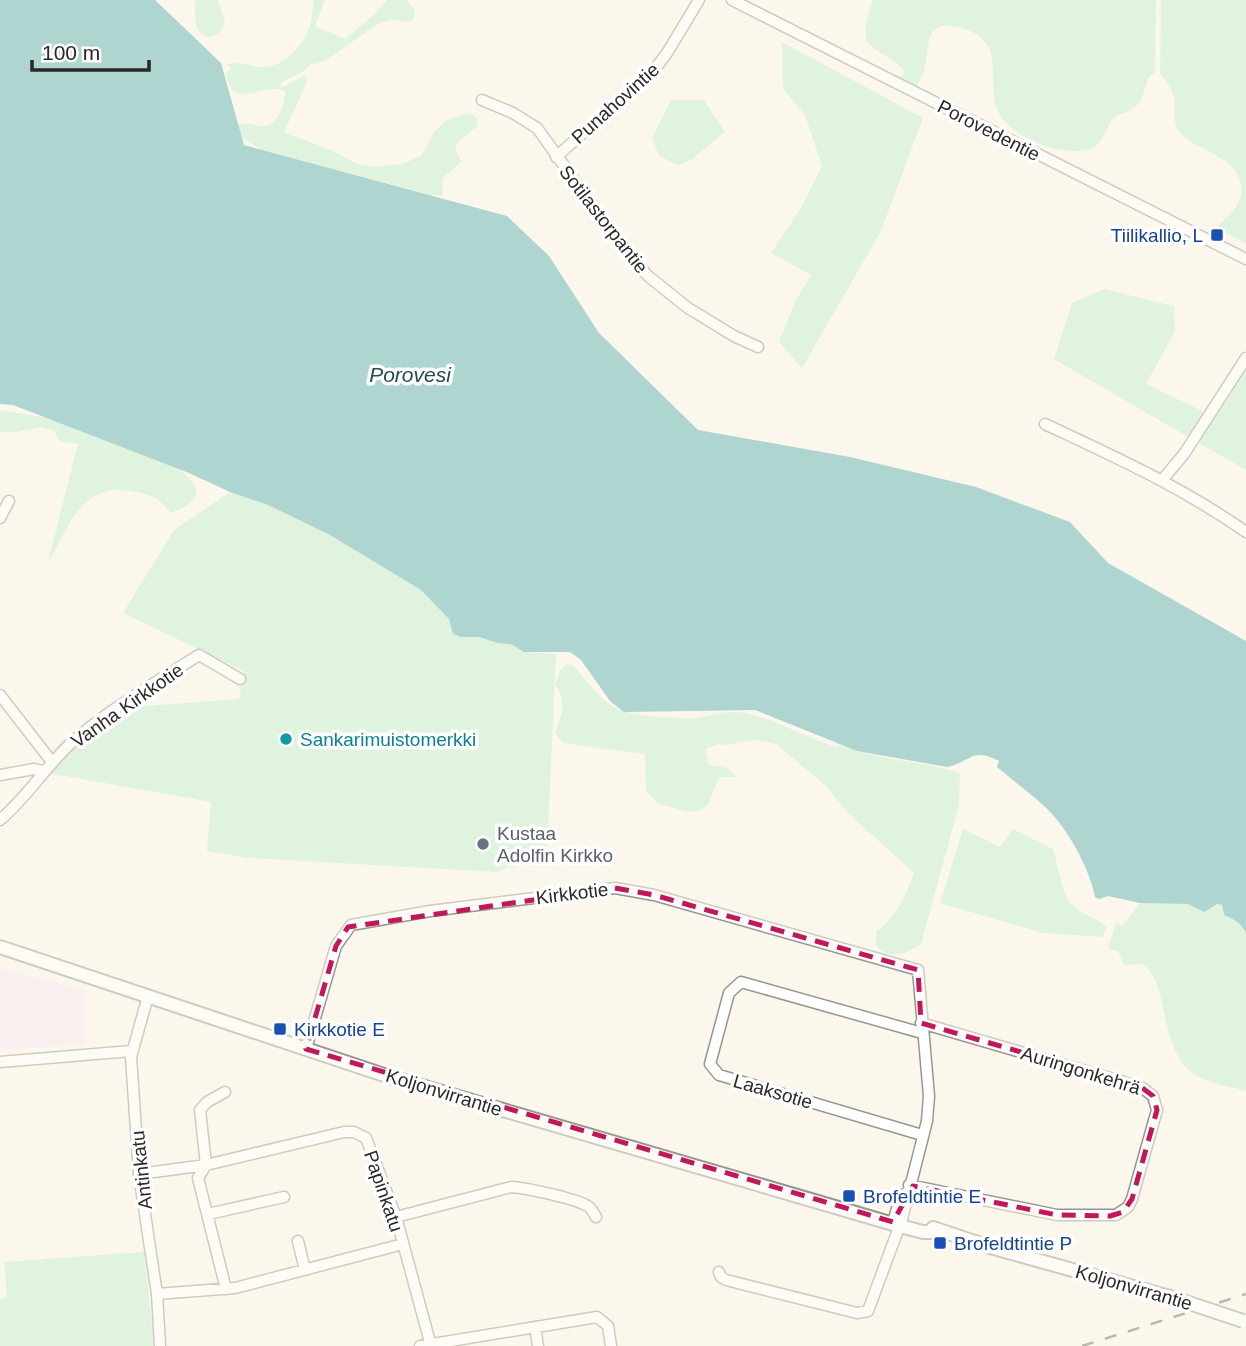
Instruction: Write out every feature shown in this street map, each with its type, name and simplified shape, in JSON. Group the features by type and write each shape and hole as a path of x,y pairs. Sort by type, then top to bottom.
{"main road":[{"name":"Koljonvirrantie","path":"0,947 390,1077 638,1150 898,1222 923,1232 940,1232 1177,1298 1245,1322"}],"street":[{"name":"Punahovintie","path":"482,100 513,113 537,128 556,157 654,70 699,0"},
{"name":"Porovedentie","path":"732,0 1246,259"},
{"name":"Sotilastorpantie","path":"556,157 624,249 648,276 688,308 758,347"},
{"path":"1163,479 1184,454 1246,358"},
{"path":"1045,424 1163,479 1207,504 1246,532"},
{"path":"0,518 9,501"},
{"name":"Vanha Kirkkotie","path":"0,820 10,812 52,762 94,725 199,655 240,679"},
{"path":"0,695 52,762"},
{"path":"0,775 34,769 44,771"},
{"name":"Kirkkotie","path":"306,1049 336,946 348,927 359,922 430,911 615,888 654,894 918,970 921,1028"},
{"name":"Laaksotie","path":"921,1028 746,982 736,984 729,993 710,1064 715,1072 922,1135"},
{"name":"Antinkatu","path":"148,996 131,1051 139,1174 157,1294 160,1346"},
{"path":"719,1272 726,1280 862,1313 868,1311 898,1222 899,1202 909,1188 927,1121 929,1096 921,1028"},
{"name":"Auringonkehrä","path":"909,1188 1056,1215 1116,1214 1128,1207 1132,1199 1157,1110 1153,1096 1141,1087 921,1028"},
{"path":"0,1062 131,1051"},
{"path":"225,1092 207,1102 200,1110 206,1165 198,1178 226,1289"},
{"name":"Papinkatu","path":"139,1174 206,1165 344,1132 354,1132 366,1138 396,1217 427,1345"},
{"path":"396,1217 512,1187 583,1204 592,1210 596,1217"},
{"path":"208,1213 284,1197"},
{"path":"298,1241 305,1270"},
{"path":"157,1294 226,1289 403,1244"},
{"path":"427,1345 476,1341 535,1327 597,1317 608,1326 611,1346"},
{"path":"535,1327 538,1346"}],"highlighted area":[{"path":"615,888 654,895 918,970 921,1023 1141,1087 1153,1096 1157,1110 1132,1199 1123,1212 1110,1216 1057,1215 913,1186 893,1222 306,1049 336,946 348,927 579,891"}],"shaded area":[{"path":"0,968 85,990 85,1045 0,1050"}],"green space":[{"path":"195,0 218,0 225,22 219,34 207,37 199,31 195,22"},
{"path":"314,0 325,0 315,26 345,39 374,15 387,0 407,0 415,11 414,19 409,22 391,20 379,23 325,61 311,64 281,83 280,86 283,87 305,75 307,82 284,132 333,151 357,164 375,167 403,164 422,155 434,132 445,121 472,114 477,118 477,126 456,144 461,162 442,179 443,196 260,149 242,138 238,125 247,123 266,126 275,120 282,109 285,92 269,89 243,94 235,92 226,73 232,68 226,65 238,63 268,67 285,60 299,47 308,31"},
{"path":"873,0 1156,0 1155,73 1148,79 1136,106 1112,120 1095,147 1079,151 1054,148 1016,131 1000,115 995,103 991,52 975,33 951,26 936,28 929,40 924,72 916,88 894,77 904,76 903,69 869,44 866,37 865,29"},
{"path":"1161,0 1246,0 1246,244 1218,228 1241,196 1241,183 1236,172 1220,157 1189,140 1176,128 1172,92 1160,74"},
{"path":"782,42 923,118 881,231 802,368 779,342 795,302 811,275 771,253 801,208 822,166 805,115 783,89"},
{"path":"671,100 704,100 725,132 691,160 678,165 659,156 652,138"},
{"path":"1104,289 1174,306 1175,331 1146,384 1204,412 1188,437 1054,359 1072,303"},
{"path":"1246,371 1246,470 1199,443"},
{"path":"0,410 48,418 177,468 194,484 196,497 185,507 171,513 158,500 145,494 113,490 99,494 78,511 48,562 78,444 60,441 54,431 41,427 0,432"},
{"path":"230,492 268,505 330,535 421,590 449,619 461,637 479,637 511,644 524,652 556,654 547,853 497,872 249,858 207,851 211,802 48,773 91,730 131,707 239,699 244,671 123,613 174,530"},
{"path":"566,664 573,665 607,703 629,713 685,718 731,712 745,713 836,747 840,745 869,754 958,772 959,805 921,944 904,953 892,955 876,945 876,931 895,913 914,873 848,813 826,786 776,744 754,740 718,744 705,749 709,765 726,767 737,777 719,777 708,805 700,810 689,812 659,804 646,791 645,754 563,743 555,733 563,703 555,684"},
{"path":"963,829 1000,847 1013,829 1053,849 1069,902 1106,927 1103,937 1043,933 940,903"},
{"path":"1140,903 1188,904 1204,912 1217,903 1222,905 1224,915 1244,927 1246,1091 1199,1077 1186,1067 1176,1053 1170,1037 1151,973 1142,964 1124,965 1118,951 1108,949 1116,923 1121,925 1126,922"},
{"path":"144,1252 154,1346 0,1346 0,1299 7,1298 4,1262"}],"water":[{"name":"Porovesi","path":"0,0 155,0 221,63 244,145 507,216 549,256 599,333 698,430 850,457 976,487 1070,522 1108,563 1246,641 1246,933 1240,924 1224,915 1222,905 1217,904 1204,912 1188,904 1140,903 1108,896 1099,899 1095,897 1082,861 1061,824 997,767 999,761 990,757 972,756 947,767 857,751 755,710 624,712 610,701 581,660 570,652 524,652 511,644 453,634 449,619 421,590 330,535 268,505 230,492 189,473 13,405 0,404"}],"railway":[{"path":"1082,1346 1246,1294"}],"place":[{"name":"Tiilikallio, L","path":"1217,235"},
{"name":"Sankarimuistomerkki","path":"286,739"},
{"name":"Kustaa Adolfin Kirkko","path":"483,844"},
{"name":"Kirkkotie E","path":"280,1029"},
{"name":"Brofeldtintie E","path":"849,1196"},
{"name":"Brofeldtintie P","path":"940,1243"}]}
